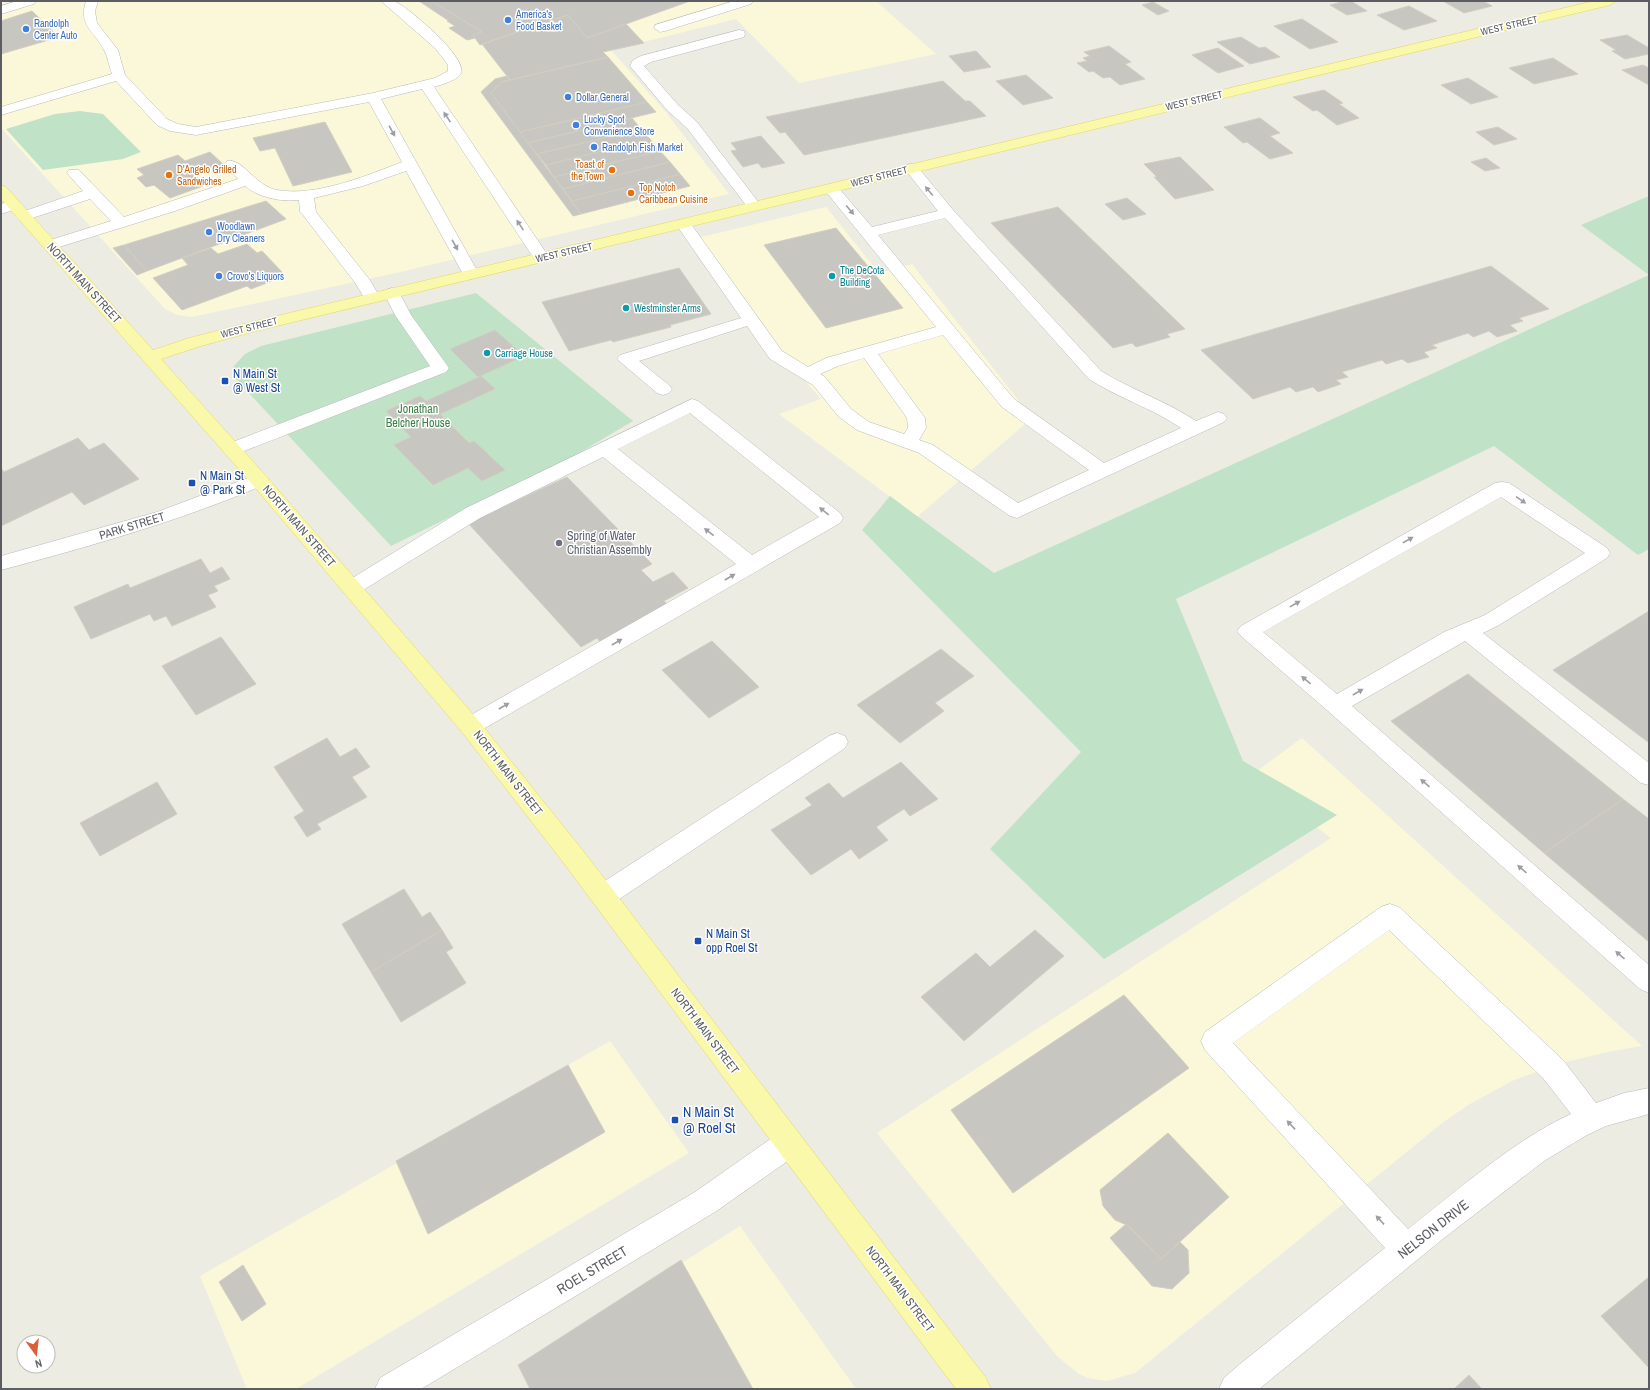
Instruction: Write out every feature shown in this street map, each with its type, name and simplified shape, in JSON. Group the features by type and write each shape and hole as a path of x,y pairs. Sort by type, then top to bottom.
{"main road":[{"name":"WEST STREET","path":"151,357 221,334 392,292 541,258 1610,1"},
{"name":"NORTH MAIN STREET","path":"1,190 13,210 50,245 151,357 352,587 470,726 603,896 975,1389"}],"street":[{"path":"1,10 30,1"},
{"path":"92,1 89,11 91,23 111,50 119,76 162,122 175,128 187,130 211,129 373,97 450,78 455,73 455,64 438,44 387,1"},
{"path":"660,28 747,1"},
{"path":"739,34 646,59 638,63 637,66 673,108 692,125 754,206"},
{"path":"1,111 119,76"},
{"path":"426,85 541,258"},
{"path":"373,97 471,274"},
{"path":"232,164 260,190 272,194 287,196 306,194 371,179 411,164"},
{"path":"911,168 948,213 1095,375 1103,381 1173,414 1195,429"},
{"path":"74,173 120,223"},
{"path":"50,245 249,180"},
{"path":"831,188 1008,403 1026,418 1085,457 1102,471"},
{"path":"13,210 92,193"},
{"path":"306,194 308,212 363,282 372,297"},
{"path":"868,233 948,213"},
{"path":"683,223 776,355 819,381 845,413 863,426 926,449 1017,511 1218,418"},
{"path":"232,449 440,368 403,315 392,292"},
{"path":"663,389 626,359 695,336 751,320"},
{"path":"808,373 832,362 947,328"},
{"path":"868,352 916,418 917,428 908,442"},
{"path":"352,587 473,513 692,405 833,518 470,726"},
{"path":"604,448 751,565"},
{"name":"PARK STREET","path":"1,564 110,534 180,511 259,480"},
{"path":"1336,705 1452,638 1492,620 1600,553 1502,488 1248,631 1336,705 1649,981"},
{"path":"1467,631 1649,776"},
{"path":"603,896 837,742"},
{"path":"1406,1249 1214,1041 1390,915 1553,1069 1567,1084 1591,1118"},
{"name":"NELSON DRIVE","path":"1235,1389 1406,1249 1504,1174 1561,1134 1591,1118 1612,1110 1649,1101"},
{"name":"ROEL STREET","path":"391,1389 704,1202 789,1143"}],"shaded area":[{"path":"1,1 876,1 936,54 799,83 736,19 611,50 664,110 729,194 396,273 192,317 177,315 165,309 1,128"},
{"path":"826,207 879,273 912,264 1032,418 917,517 779,414 821,399 765,335 693,239"},
{"path":"1302,738 1642,1046 1607,1052 1558,1064 1512,1081 1468,1105 1441,1124 1135,1373 1107,1381 1088,1378 1079,1374 1057,1356 877,1133 1331,838 1249,777"},
{"path":"610,1041 689,1153 296,1389 247,1389 200,1276"},
{"path":"740,1226 856,1389 531,1389 520,1366"}],"green space":[{"path":"80,111 103,114 141,152 123,159 43,170 6,129 55,114"},
{"path":"1649,196 1649,275 1581,225"},
{"path":"1649,275 1649,549 1638,555 1494,446 1176,599 1243,761 1337,815 1104,959 990,849 1081,752 862,530 890,496 994,573"},
{"name":"Jonathan Belcher House","path":"476,293 633,421 572,457 391,546 234,377 233,367 245,354 261,346"}],"building":[{"path":"419,1 432,1 482,32 473,35 475,38 467,40 449,28 455,26 447,21 449,21"},
{"name":"America's Food Basket","path":"432,1 690,1 587,38 568,15 480,45 473,35 482,32"},
{"path":"1351,1 1367,11 1347,15 1330,5"},
{"path":"1443,1 1483,1 1492,6 1464,13"},
{"path":"1153,2 1169,11 1158,15 1142,5"},
{"path":"1409,6 1437,21 1404,30 1377,15"},
{"name":"Randolph Center Auto","path":"32,11 59,37 1,54 1,21"},
{"path":"568,15 587,38 626,24 644,43 603,52 608,57 510,80 482,44"},
{"path":"1302,19 1338,42 1310,49 1274,26"},
{"path":"1627,35 1649,48 1649,54 1625,59 1612,51 1616,50 1600,40"},
{"path":"1241,37 1259,48 1265,47 1280,57 1250,64 1217,42"},
{"path":"1109,46 1131,62 1125,64 1145,79 1120,85 1110,77 1103,78 1093,71 1089,72 1077,63 1087,61 1083,58 1090,56 1084,52"},
{"path":"1218,48 1244,66 1218,73 1192,55"},
{"path":"976,51 991,67 964,72 949,56"},
{"name":"Dollar General","path":"608,57 647,102 520,132 491,93 501,82"},
{"path":"1553,58 1578,74 1534,84 1509,68"},
{"path":"1643,65 1649,68 1649,85 1622,70"},
{"path":"1026,75 1053,98 1023,105 996,81"},
{"path":"507,76 510,80 501,82 491,93 581,214 573,216 481,92 495,79"},
{"path":"1468,78 1498,97 1471,104 1441,85"},
{"path":"943,81 965,101 970,101 986,116 804,155 785,132 780,133 766,117"},
{"path":"1324,90 1343,103 1339,104 1359,118 1337,125 1317,110 1313,111 1293,97"},
{"name":"Lucky Spot Convenience Store","path":"647,102 656,112 528,143 520,132"},
{"path":"632,118 641,129 537,154 528,143"},
{"path":"1260,118 1280,133 1270,136 1293,153 1270,159 1247,142 1243,143 1224,127"},
{"path":"325,122 352,172 293,186 275,148 260,151 253,138"},
{"path":"1498,127 1517,139 1494,145 1476,132"},
{"name":"Randolph Fish Market","path":"641,129 650,139 546,165 537,154"},
{"path":"761,136 785,163 762,168 758,163 743,167 731,151 737,150 731,143"},
{"path":"650,139 660,151 554,177 546,165"},
{"name":"Toast of the Town","path":"660,151 670,162 563,189 554,177"},
{"name":"D'Angelo Grilled Sandwiches","path":"210,152 224,165 195,175 206,185 170,198 154,185 146,187 137,178 144,175 137,169 178,155 185,161"},
{"path":"1180,157 1214,190 1175,199 1144,164"},
{"path":"1486,158 1500,168 1485,171 1471,162"},
{"path":"670,162 680,174 572,201 563,189"},
{"name":"Top Notch Caribbean Cuisine","path":"680,174 690,186 581,214 572,201"},
{"path":"1127,198 1146,214 1123,220 1105,204"},
{"name":"Woodlawn Dry Cleaners","path":"266,201 286,219 147,271 124,245"},
{"path":"1058,207 1185,329 1167,334 1170,337 1136,347 1132,343 1113,348 991,223"},
{"name":"The DeCota Building","path":"836,228 903,308 826,328 764,245"},
{"name":"Crovo's Liquors","path":"247,244 257,253 262,251 282,272 276,274 280,278 251,289 247,286 182,310 153,278 188,265 182,258 211,248 218,254"},
{"path":"124,245 147,271 137,275 113,248"},
{"path":"1491,266 1549,309 1519,318 1523,321 1510,325 1517,331 1497,337 1489,331 1473,337 1468,333 1432,345 1437,348 1424,352 1429,357 1408,363 1402,359 1386,364 1382,360 1342,372 1348,377 1336,380 1341,384 1318,392 1313,387 1296,392 1290,387 1253,399 1201,350"},
{"name":"Westminster Arms","path":"679,268 711,314 670,325 671,327 613,342 611,340 569,351 542,302"},
{"name":"Carriage House","path":"495,330 524,356 478,377 450,349"},
{"path":"481,376 495,389 440,414 469,443 474,441 505,470 482,481 468,468 433,485 394,445 411,437 386,411 420,396 426,401"},
{"path":"78,438 89,450 104,443 139,479 84,505 72,492 1,526 1,468 4,472"},
{"name":"Spring of Water Christian Assembly","path":"567,477 652,564 641,570 653,582 673,572 688,588 664,601 670,607 601,643 597,638 581,647 468,523"},
{"path":"201,559 210,573 222,567 230,579 214,586 218,591 208,595 216,607 172,626 166,616 154,621 150,614 91,639 74,607 128,584 130,588"},
{"path":"1649,611 1649,741 1648,742 1553,670"},
{"path":"221,637 256,684 196,715 162,666"},
{"path":"712,641 759,687 709,718 662,670"},
{"path":"941,649 974,676 935,703 944,711 900,743 857,705"},
{"path":"1468,674 1623,799 1544,853 1391,721"},
{"path":"327,738 340,757 356,748 370,767 352,777 367,797 317,824 321,829 307,837 294,817 304,811 274,767"},
{"path":"901,762 938,799 910,816 904,809 876,827 888,840 859,859 851,849 811,875 771,830 812,805 805,798 829,783 843,798"},
{"path":"157,782 177,814 100,856 80,823"},
{"path":"1623,799 1649,819 1649,942 1544,853"},
{"path":"404,889 422,917 430,912 442,930 371,972 342,924"},
{"path":"442,930 453,948 446,952 466,983 401,1022 371,972"},
{"path":"1035,930 1064,956 964,1041 921,997 976,953 990,967"},
{"path":"1124,995 1189,1068 1013,1193 951,1110"},
{"path":"568,1065 605,1132 428,1234 396,1161"},
{"path":"1168,1133 1229,1197 1161,1259 1129,1226 1115,1220 1103,1206 1100,1190"},
{"path":"1126,1224 1161,1259 1180,1242 1188,1250 1189,1273 1172,1289 1152,1286 1110,1238"},
{"path":"681,1260 753,1389 530,1389 518,1365"},
{"path":"243,1265 266,1304 242,1321 219,1282"},
{"path":"1649,1277 1649,1368 1601,1316"},
{"path":"1469,1375 1482,1389 1454,1389"}],"place":[{"name":"America's Food Basket","path":"508,20"},
{"name":"Randolph Center Auto","path":"26,29"},
{"name":"Dollar General","path":"568,97"},
{"name":"Lucky Spot Convenience Store","path":"576,125"},
{"name":"Randolph Fish Market","path":"594,147"},
{"name":"Toast of the Town","path":"612,170"},
{"name":"D'Angelo Grilled Sandwiches","path":"169,175"},
{"name":"Top Notch Caribbean Cuisine","path":"631,193"},
{"name":"Woodlawn Dry Cleaners","path":"209,232"},
{"name":"Crovo's Liquors","path":"219,276"},
{"name":"The DeCota Building","path":"832,276"},
{"name":"Westminster Arms","path":"626,308"},
{"name":"Carriage House","path":"487,353"},
{"name":"N Main St @ West St","path":"225,381"},
{"name":"N Main St @ Park St","path":"192,483"},
{"name":"Spring of Water Christian Assembly","path":"559,543"},
{"name":"N Main St opp Roel St","path":"698,941"},
{"name":"N Main St @ Roel St","path":"675,1120"}]}
